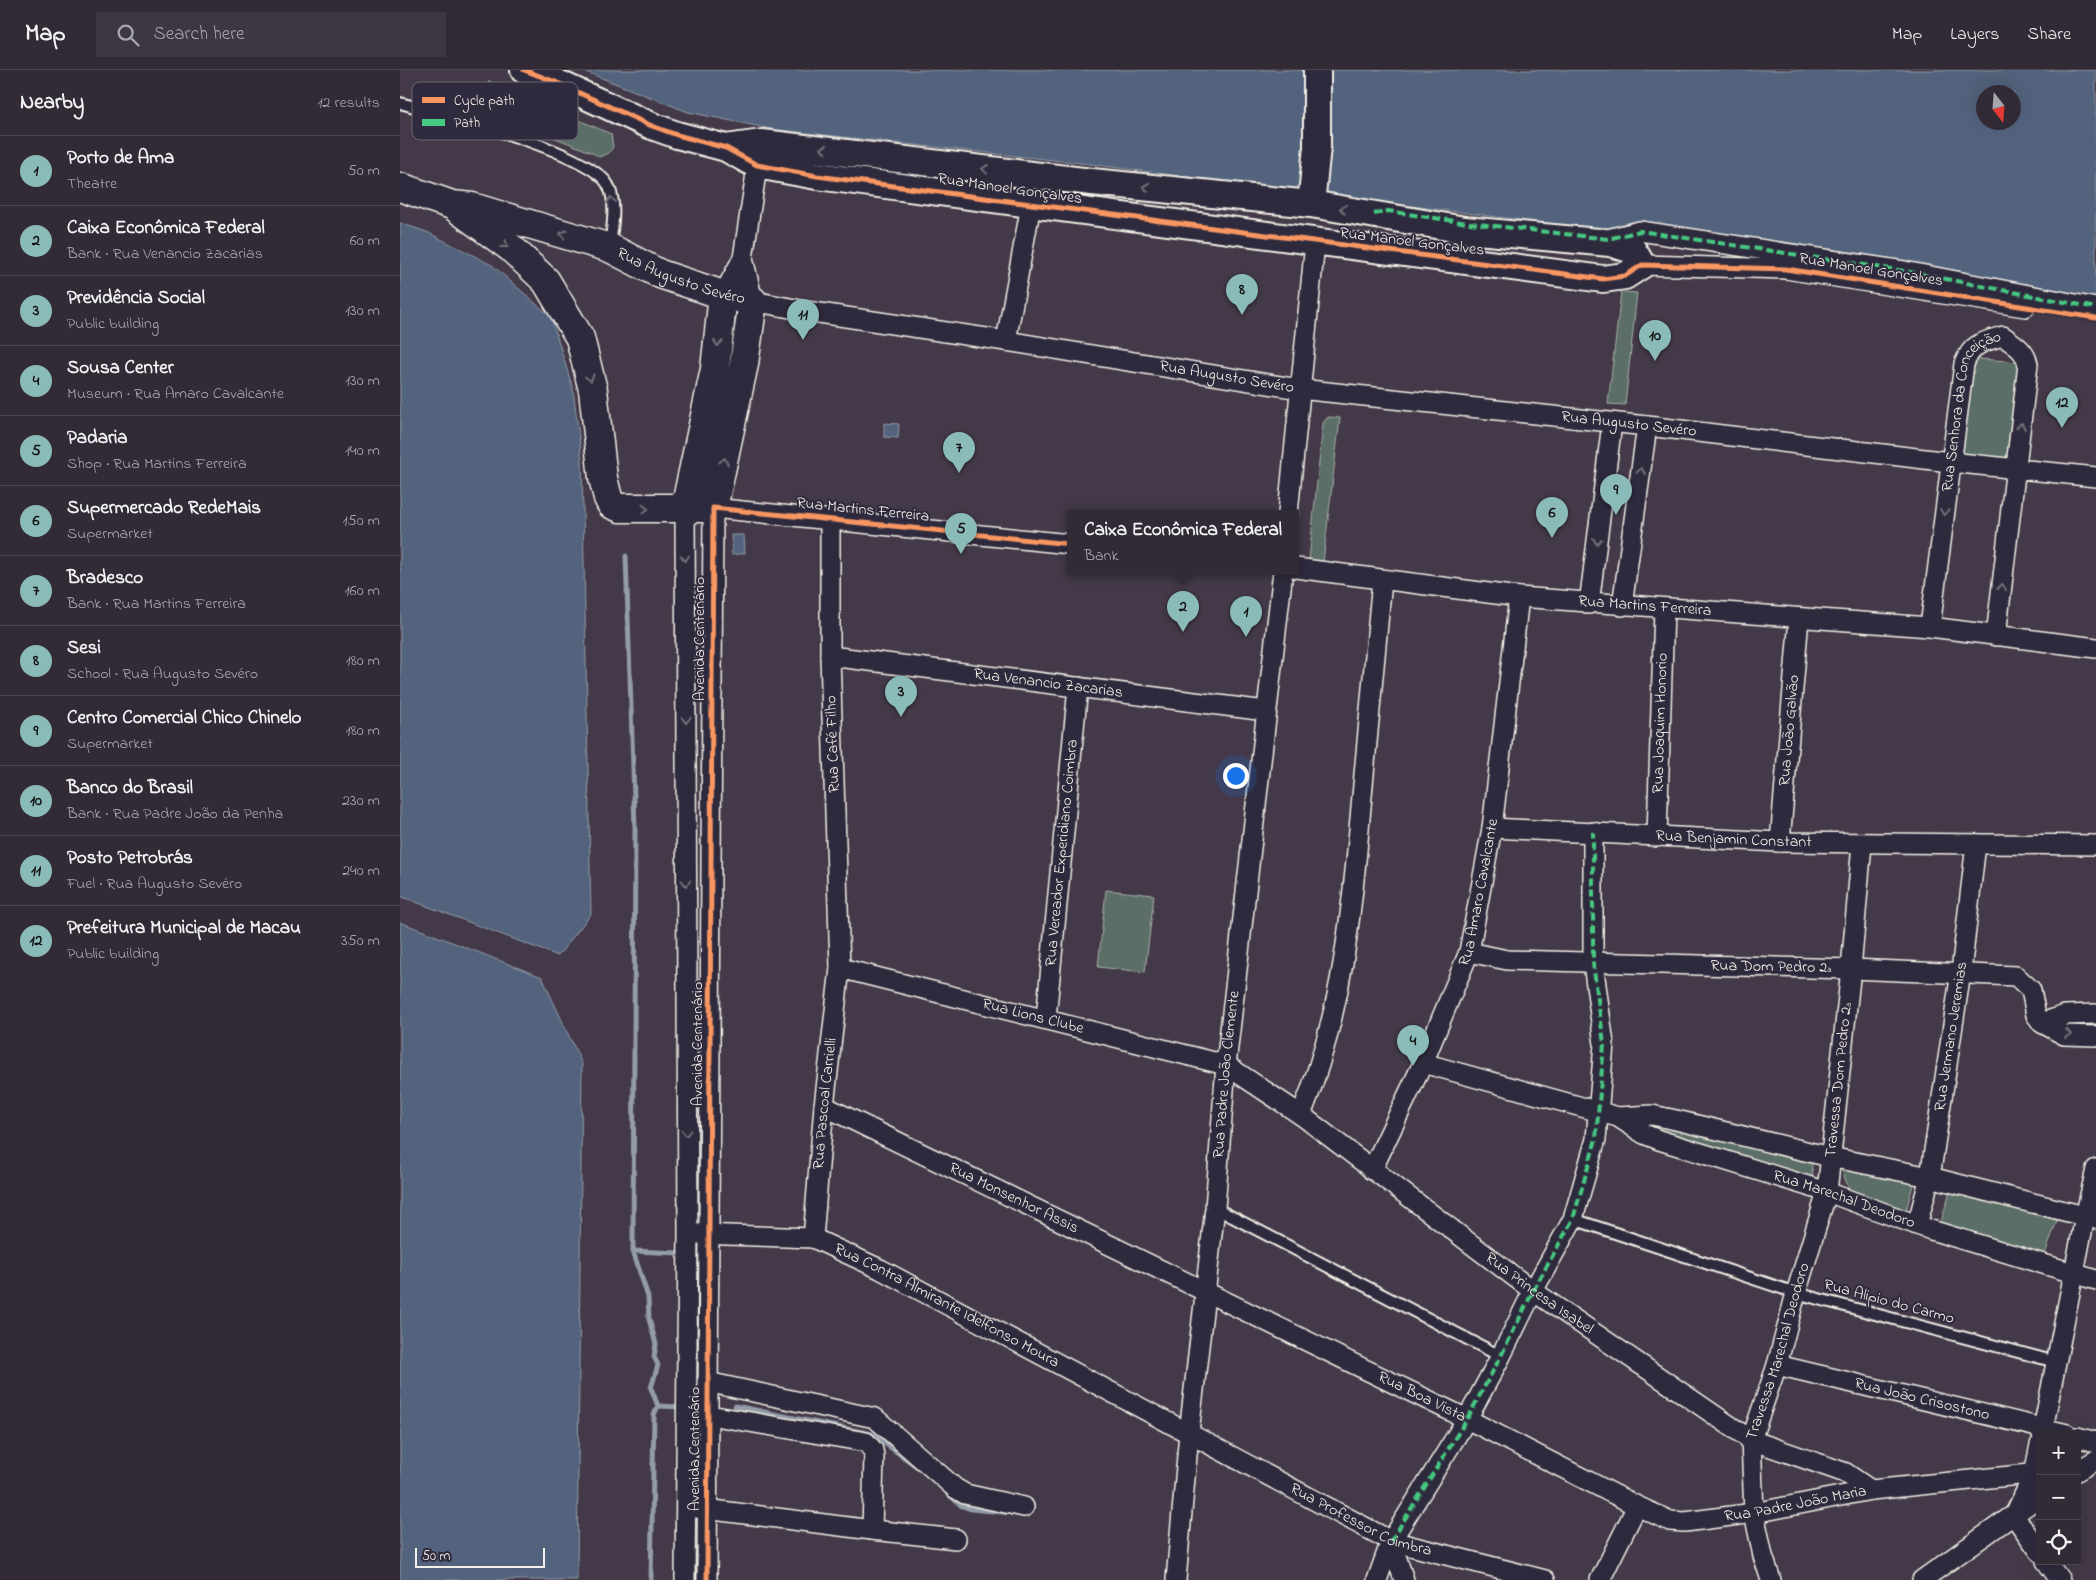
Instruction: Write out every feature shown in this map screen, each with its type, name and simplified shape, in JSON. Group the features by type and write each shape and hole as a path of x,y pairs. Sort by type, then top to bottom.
{"main road":[{"path":"400,187 452,205"},
{"name":"Rua Augusto Sevéro","path":"452,205 472,207 610,248 660,274 723,295 753,301"},
{"name":"Rua Martins Ferreira","path":"452,205 510,248 546,281 580,338 593,390 603,478 611,504 620,508 713,508"},
{"name":"Avenida Centenário","path":"685,509 715,369 723,295"},
{"name":"Avenida Centenário","path":"713,508 744,364 753,301"}],"street":[{"name":"Rua Manoel Gonçalves","path":"524,70 555,82"},
{"path":"1311,199 1317,147 1317,70"},
{"name":"Rua Manoel Gonçalves","path":"578,92 652,126 677,135 726,148 759,154 952,165 1182,191 1311,199 1374,214 1465,230 1610,243 1633,250 1642,265"},
{"name":"Rua Manoel Gonçalves","path":"759,154 817,176 1602,280 1625,276 1642,265 1786,269 2096,318"},
{"name":"Avenida Centenário","path":"723,295 743,258 759,154"},
{"path":"944,193 952,165"},
{"path":"1173,224 1182,191"},
{"path":"1006,341 1031,205"},
{"path":"1374,214 1388,211 1461,222 1608,239 1640,231 1904,271 2096,308"},
{"path":"1288,510 1315,242"},
{"name":"Avenida Centenário","path":"743,258 753,301"},
{"name":"Rua Augusto Sevéro","path":"753,301 1299,389 2096,477"},
{"path":"2004,336 2008,305"},
{"name":"Rua Senhora da Conceição","path":"1930,627 1964,364 1969,352 1977,345 2004,336 2021,348 2028,364 1996,636"},
{"path":"1589,604 1612,423"},
{"path":"1622,606 1647,426"},
{"name":"Avenida Centenário","path":"707,1580 713,508"},
{"name":"Rua Martins Ferreira","path":"713,508 1067,544"},
{"name":"Avenida Centenário","path":"685,509 688,1234 685,1580"},
{"name":"Rua Café Filho","path":"830,520 830,656 840,968"},
{"name":"Rua Martins Ferreira","path":"1299,568 1519,598 1930,627 2096,648"},
{"name":"Rua Padre João Clemente","path":"1176,1580 1189,1433 1215,1208 1226,1064 1283,575"},
{"path":"1301,1115 1324,1054 1345,955 1355,879 1382,580"},
{"name":"Rua Amaro Cavalcante","path":"1372,1170 1423,1063 1469,952 1492,828 1519,598"},
{"name":"Rua Joaquim Honorio","path":"1658,837 1664,609"},
{"name":"Rua João Galvão","path":"1780,842 1799,618"},
{"name":"Rua Venancio Zacarias","path":"830,656 1266,711"},
{"name":"Rua Vereador Experidiano Coimbra","path":"1046,1018 1078,687"},
{"path":"686,809 712,807"},
{"name":"Rua Benjamin Constant","path":"1492,828 1780,842 2096,845"},
{"path":"1376,1580 1391,1541 1467,1419 1502,1357 1533,1291 1573,1219 1596,1139 1604,1044 1592,963 1593,832"},
{"name":"Travessa Dom Pedro 2ª","path":"1827,1192 1851,969 1862,844"},
{"name":"Rua Jermano Jeremias","path":"1917,1225 1930,1177 1961,972 1976,844"},
{"name":"Rua Dom Pedro 2ª","path":"1469,952 1507,960 1961,972 2016,976 2031,990 2036,1015 2042,1023"},
{"name":"Rua Lions Clube","path":"840,968 1226,1064"},
{"name":"Rua Pascoal Carrielli","path":"813,1238 824,1106 840,968"},
{"path":"2042,1023 2065,1015 2096,1014"},
{"path":"2042,1023 2064,1036 2096,1036"},
{"name":"Rua Marechal Deodoro","path":"1423,1063 1618,1117 1652,1115 1830,1157 1930,1177 2090,1218"},
{"name":"Rua Princesa Isabel","path":"1226,1064 1301,1115 1533,1291 1751,1440 1846,1473 1871,1490"},
{"name":"Rua Monsenhor Assis","path":"824,1106 1205,1291"},
{"name":"Rua Marechal Deodoro","path":"1618,1117 1644,1134 1659,1140 1827,1192 1917,1225 2096,1280"},
{"path":"2043,1430 2074,1272 2090,1218 2096,1169"},
{"name":"Travessa Marechal Deodoro","path":"1771,1580 1763,1556 1754,1513 1751,1440 1777,1365 1796,1293 1827,1192"},
{"name":"Rua Contra Almirante Idelfonso Moura","path":"688,1234 813,1238 880,1269 1189,1433"},
{"name":"Rua Boa Vista","path":"1205,1291 1467,1419 1637,1506"},
{"name":"Rua João Crisostono","path":"1777,1365 2036,1433"},
{"path":"707,1382 875,1418 955,1488 965,1494 1024,1507"},
{"path":"709,1415 866,1442 873,1450 874,1456 872,1530"},
{"name":"Rua Professor Coimbra","path":"1189,1433 1391,1541 1544,1580"},
{"path":"2081,1438 2096,1442"},
{"name":"Rua Padre João Maria","path":"1637,1506 1670,1521 1685,1522 1754,1513 1871,1490 2036,1473"},
{"path":"2014,1516 2036,1475"},
{"path":"1922,1580 2036,1499"},
{"path":"1600,1580 1637,1506"},
{"path":"686,1507 956,1539"},
{"path":"2014,1516 2036,1546"},
{"path":"1391,1541 1404,1580"},
{"path":"2049,1565 2060,1580"}],"lane":[{"path":"400,102 412,106"},
{"path":"522,140 560,153 585,165 603,177 610,187 613,204 610,248"},
{"path":"1215,1208 1502,1357"},
{"name":"Rua Alipio do Carmo","path":"1573,1219 1796,1293 2056,1362"}],"green space":[{"path":"578,120 611,134 613,147 609,153 599,157 561,140 578,140"},
{"path":"1621,292 1637,293 1625,405 1608,404"},
{"path":"1980,359 2020,362 2009,462 1969,459 1961,454 1971,366 1974,361"},
{"path":"1328,417 1340,418 1323,562 1318,565 1311,564 1309,560 1323,423"},
{"path":"1106,890 1154,895 1145,972 1098,967"},
{"path":"1631,1120 1782,1155 1811,1157 1813,1180 1665,1137"},
{"path":"1842,1170 1914,1181 1906,1211 1850,1193"},
{"path":"1950,1191 2059,1215 2044,1257 1940,1225"}],"water":[{"path":"581,70 2096,70 2096,304 1637,221 1598,230 1088,164 771,129 688,112"},
{"path":"400,223 427,232 492,265 551,317 573,389 582,460 591,914 558,956 400,896"},
{"path":"884,423 899,424 898,438 884,437"},
{"path":"731,535 744,535 745,553 732,555"},
{"path":"400,922 542,977 582,1064 577,1580 400,1580"}],"waterway":[{"path":"626,556 635,828 633,1251 648,1297 649,1319 656,1344 654,1357 658,1365 651,1388 658,1406 654,1415 651,1580"},
{"path":"633,1251 679,1253"},
{"path":"658,1406 682,1407"},
{"path":"735,1406 872,1434 916,1466"},
{"path":"947,1493 962,1506 971,1509 1013,1513"}],"marked path":[{"path":"1374,214 1388,211 1461,222 1608,239 1640,231 1904,271 2096,308"},
{"path":"1391,1541 1467,1419 1533,1291 1573,1219 1596,1139 1604,1044 1593,963 1593,832"}],"cycle path":[{"path":"524,70 555,82"},
{"path":"578,92 652,126 677,135 726,148 757,165 817,176 1603,279 1625,276 1642,265 1786,269 2096,318"},
{"path":"707,1580 713,508 1067,544"}],"place":[{"name":"Sesi","path":"1242,315"},
{"name":"Posto Petrobrás","path":"803,340"},
{"name":"Banco do Brasil","path":"1655,361"},
{"name":"Prefeitura Municipal de Macau","path":"2062,428"},
{"name":"Bradesco","path":"959,473"},
{"name":"Centro Comercial Chico Chinelo","path":"1616,515"},
{"name":"Supermercado RedeMais","path":"1552,538"},
{"name":"Padaria","path":"961,554"},
{"name":"Caixa Econômica Federal","path":"1183,632"},
{"name":"Porto de Ama","path":"1246,637"},
{"name":"Previdência Social","path":"901,717"},
{"name":"Sousa Center","path":"1413,1066"}]}
